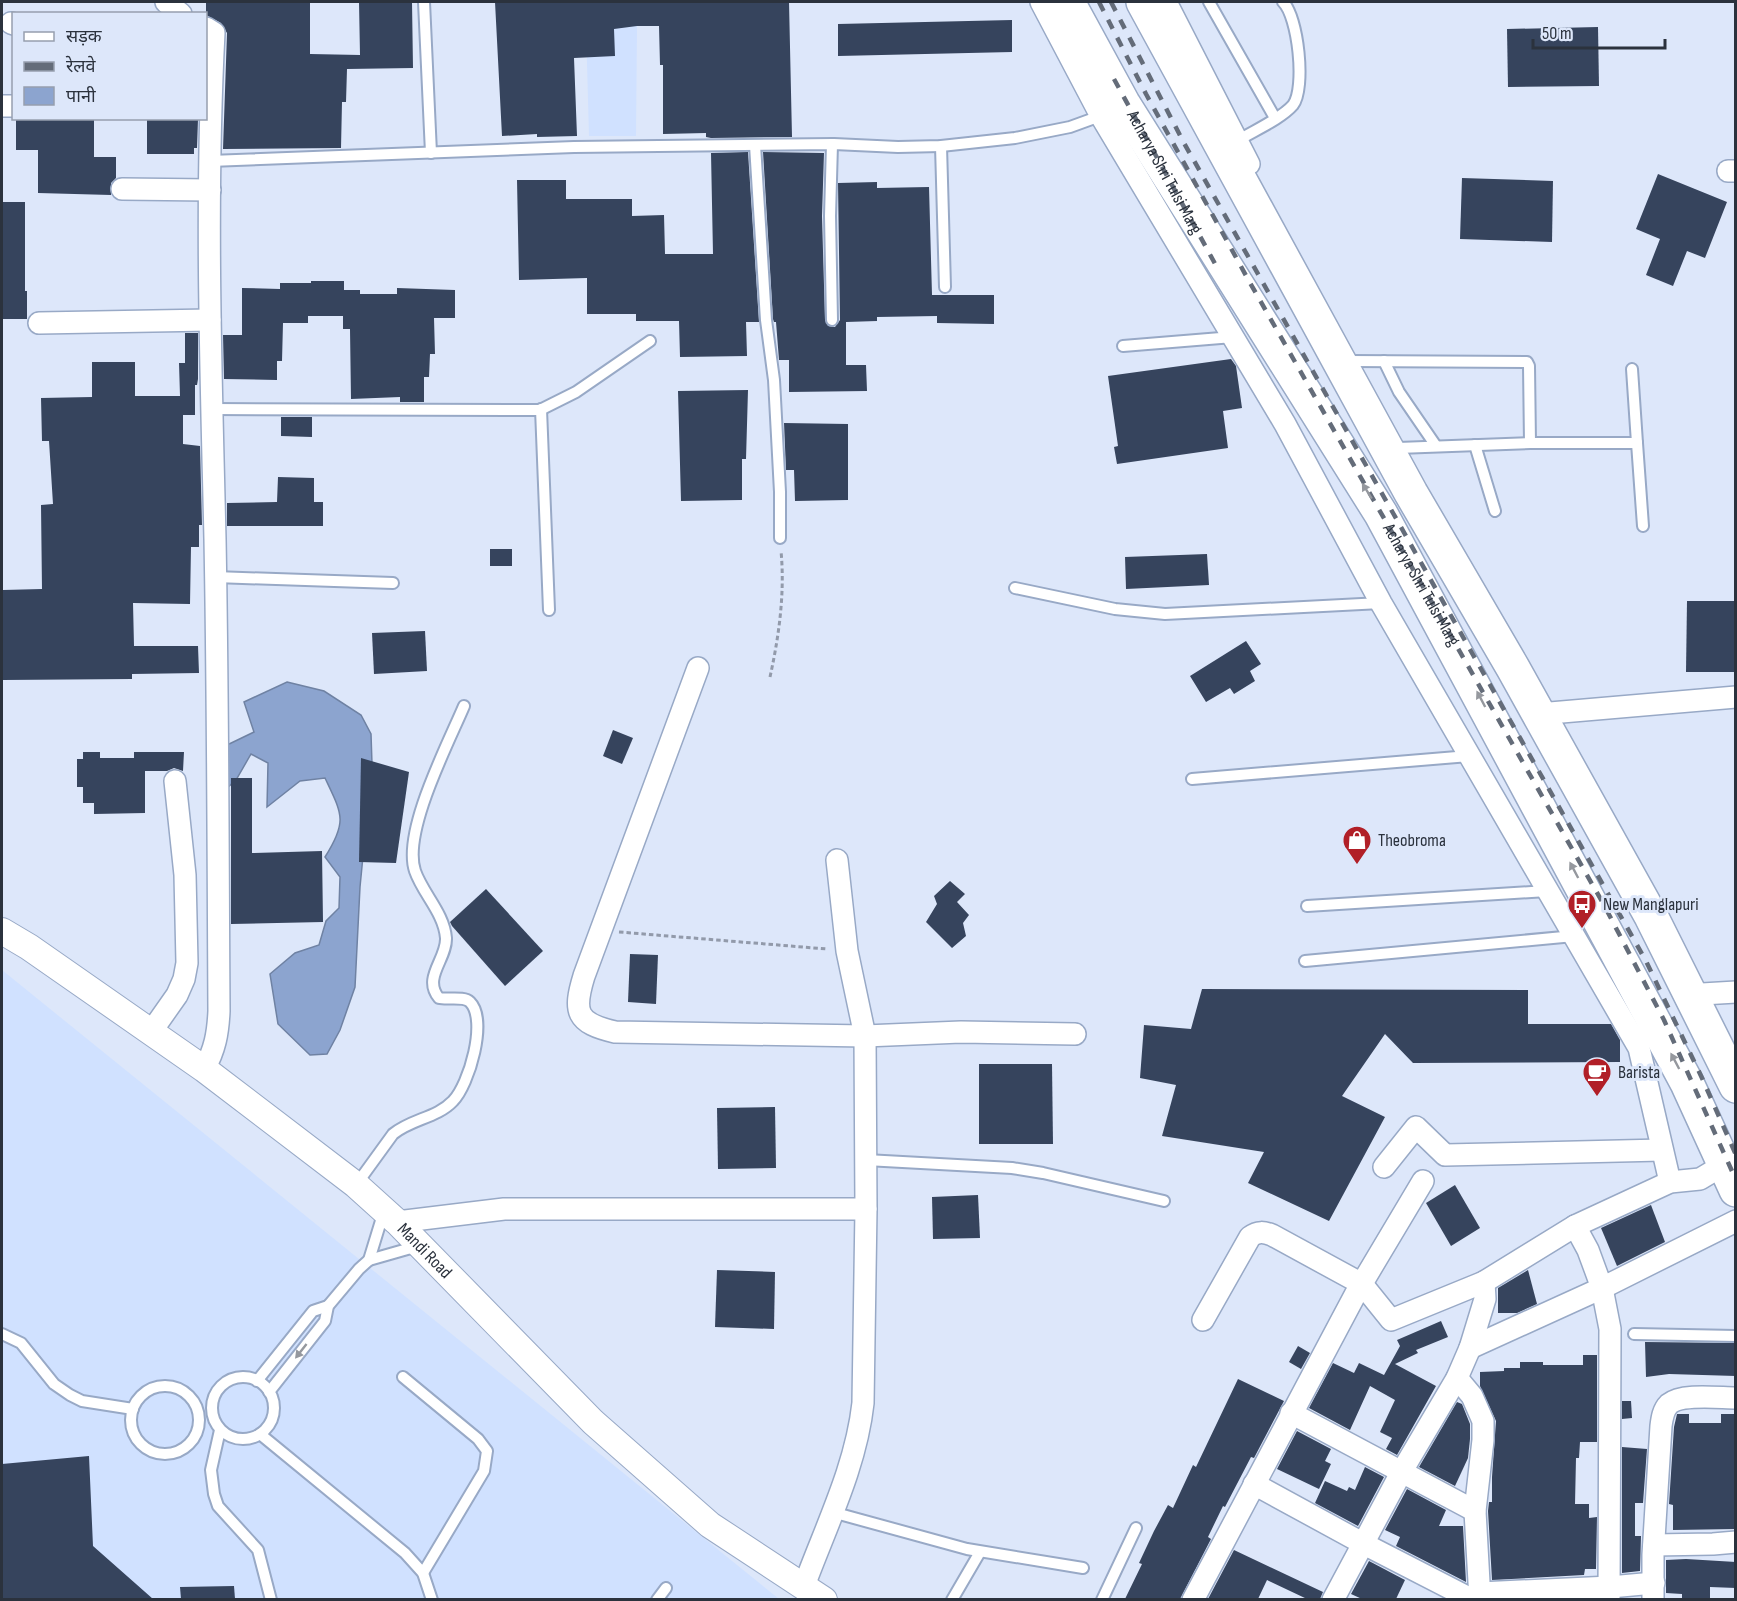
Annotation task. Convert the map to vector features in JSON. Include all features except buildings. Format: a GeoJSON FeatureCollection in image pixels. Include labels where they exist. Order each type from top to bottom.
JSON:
{"type":"FeatureCollection","features":[{"type":"Feature","properties":{"kind":"highway","name":"Acharya Shri Tulsi Marg"},"geometry":{"type":"LineString","coordinates":[[1068,2],[1112,109],[1381,514],[1696,1101],[1730,1177]]}},
{"type":"Feature","properties":{"kind":"highway","name":"Acharya Shri Tulsi Marg"},"geometry":{"type":"LineString","coordinates":[[1143,2],[1411,493],[1513,668],[1640,896],[1734,1076]]}},
{"type":"Feature","properties":{"kind":"highway"},"geometry":{"type":"LineString","coordinates":[[1696,1101],[1734,1076]]}},
{"type":"Feature","properties":{"kind":"street"},"geometry":{"type":"LineString","coordinates":[[166,2],[178,12]]}},
{"type":"Feature","properties":{"kind":"street"},"geometry":{"type":"LineString","coordinates":[[1041,2],[1112,109],[1233,337],[1285,424],[1381,603],[1638,1048],[1670,1182]]}},
{"type":"Feature","properties":{"kind":"street"},"geometry":{"type":"LineString","coordinates":[[1167,2],[1365,392],[1517,648],[1550,713],[1676,941],[1702,994],[1734,1076]]}},
{"type":"Feature","properties":{"kind":"street"},"geometry":{"type":"LineString","coordinates":[[204,1070],[214,1049],[218,1033],[219,1011],[208,106],[214,33],[207,29]]}},
{"type":"Feature","properties":{"kind":"street"},"geometry":{"type":"LineString","coordinates":[[122,189],[210,190]]}},
{"type":"Feature","properties":{"kind":"street"},"geometry":{"type":"LineString","coordinates":[[39,323],[210,320]]}},
{"type":"Feature","properties":{"kind":"street"},"geometry":{"type":"LineString","coordinates":[[698,668],[578,995],[578,1007],[582,1018],[594,1027],[615,1032],[865,1036],[961,1032],[1076,1034]]}},
{"type":"Feature","properties":{"kind":"street"},"geometry":{"type":"LineString","coordinates":[[1550,713],[1736,697]]}},
{"type":"Feature","properties":{"kind":"street"},"geometry":{"type":"LineString","coordinates":[[151,1032],[177,995],[184,979],[187,963],[185,875],[175,781]]}},
{"type":"Feature","properties":{"kind":"street"},"geometry":{"type":"LineString","coordinates":[[814,1592],[832,1512],[854,1454],[862,1413],[866,1209],[865,1036],[847,951],[837,860]]}},
{"type":"Feature","properties":{"kind":"street","name":"Mandi Road"},"geometry":{"type":"LineString","coordinates":[[2,931],[29,946],[204,1070],[356,1185],[391,1217],[625,1453],[710,1525],[814,1592]]}},
{"type":"Feature","properties":{"kind":"street"},"geometry":{"type":"LineString","coordinates":[[1702,994],[1736,992]]}},
{"type":"Feature","properties":{"kind":"street"},"geometry":{"type":"LineString","coordinates":[[1384,1167],[1416,1127],[1445,1155],[1662,1150]]}},
{"type":"Feature","properties":{"kind":"street"},"geometry":{"type":"LineString","coordinates":[[1203,1320],[1250,1237],[1255,1233],[1272,1235],[1362,1284],[1391,1320],[1484,1282],[1575,1226],[1670,1182],[1730,1177]]}},
{"type":"Feature","properties":{"kind":"street"},"geometry":{"type":"LineString","coordinates":[[1193,1599],[1362,1284],[1423,1181]]}},
{"type":"Feature","properties":{"kind":"street"},"geometry":{"type":"LineString","coordinates":[[391,1217],[504,1209],[866,1209]]}},
{"type":"Feature","properties":{"kind":"street"},"geometry":{"type":"LineString","coordinates":[[1470,1347],[1602,1288],[1736,1221]]}},
{"type":"Feature","properties":{"kind":"street"},"geometry":{"type":"LineString","coordinates":[[1575,1226],[1588,1250],[1602,1288],[1610,1329],[1609,1593]]}},
{"type":"Feature","properties":{"kind":"street"},"geometry":{"type":"LineString","coordinates":[[1333,1599],[1402,1471],[1457,1378],[1470,1347],[1485,1299],[1484,1282]]}},
{"type":"Feature","properties":{"kind":"street"},"geometry":{"type":"LineString","coordinates":[[1457,1378],[1472,1396],[1483,1421],[1475,1511],[1477,1597]]}},
{"type":"Feature","properties":{"kind":"street"},"geometry":{"type":"LineString","coordinates":[[1254,1484],[1364,1544],[1477,1597],[1654,1591],[1660,1426],[1664,1411],[1670,1403],[1681,1399],[1736,1398]]}},
{"type":"Feature","properties":{"kind":"street"},"geometry":{"type":"LineString","coordinates":[[1292,1413],[1475,1511]]}},
{"type":"Feature","properties":{"kind":"street"},"geometry":{"type":"LineString","coordinates":[[1654,1545],[1736,1542]]}},
{"type":"Feature","properties":{"kind":"lane"},"geometry":{"type":"LineString","coordinates":[[424,2],[431,153]]}},
{"type":"Feature","properties":{"kind":"lane"},"geometry":{"type":"LineString","coordinates":[[1209,2],[1275,118]]}},
{"type":"Feature","properties":{"kind":"lane"},"geometry":{"type":"LineString","coordinates":[[1238,141],[1295,103],[1300,82],[1294,21],[1283,2]]}},
{"type":"Feature","properties":{"kind":"lane"},"geometry":{"type":"LineString","coordinates":[[210,161],[545,147],[832,144],[941,146],[1015,138],[1070,127],[1112,109]]}},
{"type":"Feature","properties":{"kind":"lane"},"geometry":{"type":"LineString","coordinates":[[832,144],[830,216],[832,320]]}},
{"type":"Feature","properties":{"kind":"lane"},"geometry":{"type":"LineString","coordinates":[[755,145],[766,320],[774,380],[780,538]]}},
{"type":"Feature","properties":{"kind":"lane"},"geometry":{"type":"LineString","coordinates":[[941,146],[945,287]]}},
{"type":"Feature","properties":{"kind":"lane"},"geometry":{"type":"LineString","coordinates":[[1123,346],[1233,337]]}},
{"type":"Feature","properties":{"kind":"lane"},"geometry":{"type":"LineString","coordinates":[[212,409],[541,409],[576,392],[650,341]]}},
{"type":"Feature","properties":{"kind":"lane"},"geometry":{"type":"LineString","coordinates":[[1349,361],[1527,362],[1529,366],[1530,444]]}},
{"type":"Feature","properties":{"kind":"lane"},"geometry":{"type":"LineString","coordinates":[[1384,361],[1399,392],[1436,446]]}},
{"type":"Feature","properties":{"kind":"lane"},"geometry":{"type":"LineString","coordinates":[[1632,369],[1643,526]]}},
{"type":"Feature","properties":{"kind":"lane"},"geometry":{"type":"LineString","coordinates":[[541,409],[549,610]]}},
{"type":"Feature","properties":{"kind":"lane"},"geometry":{"type":"LineString","coordinates":[[1398,448],[1637,443]]}},
{"type":"Feature","properties":{"kind":"lane"},"geometry":{"type":"LineString","coordinates":[[1475,445],[1495,511]]}},
{"type":"Feature","properties":{"kind":"lane"},"geometry":{"type":"LineString","coordinates":[[215,577],[393,583]]}},
{"type":"Feature","properties":{"kind":"lane"},"geometry":{"type":"LineString","coordinates":[[1016,588],[1115,609],[1165,615],[1381,603]]}},
{"type":"Feature","properties":{"kind":"lane"},"geometry":{"type":"LineString","coordinates":[[356,1185],[393,1134],[401,1127],[444,1109],[454,1101],[473,1064],[477,1036],[476,1019],[471,1003],[466,999],[439,998],[433,992],[433,980],[446,943],[446,934],[444,924],[415,871],[413,858],[413,843],[425,798],[464,706]]}},
{"type":"Feature","properties":{"kind":"lane"},"geometry":{"type":"LineString","coordinates":[[1192,779],[1469,756]]}},
{"type":"Feature","properties":{"kind":"lane"},"geometry":{"type":"LineString","coordinates":[[1307,906],[1547,891]]}},
{"type":"Feature","properties":{"kind":"lane"},"geometry":{"type":"LineString","coordinates":[[1305,961],[1574,936]]}},
{"type":"Feature","properties":{"kind":"lane"},"geometry":{"type":"LineString","coordinates":[[866,1160],[1012,1168],[1164,1201]]}},
{"type":"Feature","properties":{"kind":"lane"},"geometry":{"type":"LineString","coordinates":[[269,1392],[325,1321],[328,1306],[369,1260],[391,1217]]}},
{"type":"Feature","properties":{"kind":"lane"},"geometry":{"type":"LineString","coordinates":[[369,1260],[420,1246]]}},
{"type":"Feature","properties":{"kind":"lane"},"geometry":{"type":"LineString","coordinates":[[257,1381],[313,1311],[328,1306]]}},
{"type":"Feature","properties":{"kind":"lane"},"geometry":{"type":"LineString","coordinates":[[2,1334],[21,1343],[54,1384],[70,1395],[82,1401],[133,1409]]}},
{"type":"Feature","properties":{"kind":"lane"},"geometry":{"type":"LineString","coordinates":[[1634,1334],[1736,1336]]}},
{"type":"Feature","properties":{"kind":"lane"},"geometry":{"type":"LineString","coordinates":[[247,1377],[257,1381],[269,1392],[274,1407],[273,1417],[268,1427],[250,1439],[229,1436],[220,1430],[213,1416],[212,1402],[221,1386],[236,1378],[247,1377]]}},
{"type":"Feature","properties":{"kind":"lane"},"geometry":{"type":"LineString","coordinates":[[403,1377],[478,1439],[488,1451],[484,1471],[423,1573]]}},
{"type":"Feature","properties":{"kind":"lane"},"geometry":{"type":"LineString","coordinates":[[167,1386],[179,1389],[189,1396],[196,1405],[199,1417],[196,1435],[189,1444],[179,1451],[168,1454],[156,1453],[145,1448],[134,1432],[132,1420],[133,1409],[145,1393],[167,1386]]}},
{"type":"Feature","properties":{"kind":"lane"},"geometry":{"type":"LineString","coordinates":[[199,1417],[213,1416]]}},
{"type":"Feature","properties":{"kind":"lane"},"geometry":{"type":"LineString","coordinates":[[220,1430],[210,1470],[214,1494],[218,1506],[258,1550],[271,1599]]}},
{"type":"Feature","properties":{"kind":"lane"},"geometry":{"type":"LineString","coordinates":[[260,1434],[405,1553],[423,1573],[432,1599]]}},
{"type":"Feature","properties":{"kind":"lane"},"geometry":{"type":"LineString","coordinates":[[832,1512],[980,1552],[1083,1568]]}},
{"type":"Feature","properties":{"kind":"lane"},"geometry":{"type":"LineString","coordinates":[[1102,1599],[1136,1528]]}},
{"type":"Feature","properties":{"kind":"lane"},"geometry":{"type":"LineString","coordinates":[[952,1599],[980,1552]]}},
{"type":"Feature","properties":{"kind":"lane"},"geometry":{"type":"LineString","coordinates":[[657,1599],[666,1588]]}},
{"type":"Feature","properties":{"kind":"path"},"geometry":{"type":"LineString","coordinates":[[770,677],[777,640],[782,591],[780,538]]}},
{"type":"Feature","properties":{"kind":"path"},"geometry":{"type":"LineString","coordinates":[[602,931],[847,951]]}},
{"type":"Feature","properties":{"kind":"shaded area"},"geometry":{"type":"Polygon","coordinates":[[[586,26],[637,26],[636,136],[589,136],[586,26]]]}},
{"type":"Feature","properties":{"kind":"shaded area"},"geometry":{"type":"Polygon","coordinates":[[[2,970],[779,1599],[2,1599],[2,970]]]}},
{"type":"Feature","properties":{"kind":"water"},"geometry":{"type":"Polygon","coordinates":[[[287,682],[324,691],[361,715],[371,734],[372,764],[360,887],[355,987],[340,1030],[327,1054],[310,1055],[278,1024],[270,974],[295,953],[319,945],[326,921],[339,908],[340,877],[325,857],[340,826],[339,809],[325,778],[300,781],[267,807],[268,763],[251,754],[236,780],[227,788],[227,745],[254,732],[244,702],[287,682]]]}},
{"type":"Feature","properties":{"kind":"railway"},"geometry":{"type":"LineString","coordinates":[[1099,2],[1146,94],[1249,281],[1604,905],[1664,1020],[1736,1180]]}},
{"type":"Feature","properties":{"kind":"railway"},"geometry":{"type":"LineString","coordinates":[[1111,2],[1184,143],[1646,961],[1736,1155]]}},
{"type":"Feature","properties":{"kind":"railway"},"geometry":{"type":"LineString","coordinates":[[1114,79],[1219,271]]}},
{"type":"Feature","properties":{"kind":"place","name":"Theobroma"},"geometry":{"type":"Point","coordinates":[1357,866]}},
{"type":"Feature","properties":{"kind":"place","name":"New Manglapuri"},"geometry":{"type":"Point","coordinates":[1582,930]}},
{"type":"Feature","properties":{"kind":"place","name":"Barista"},"geometry":{"type":"Point","coordinates":[1597,1098]}}]}
